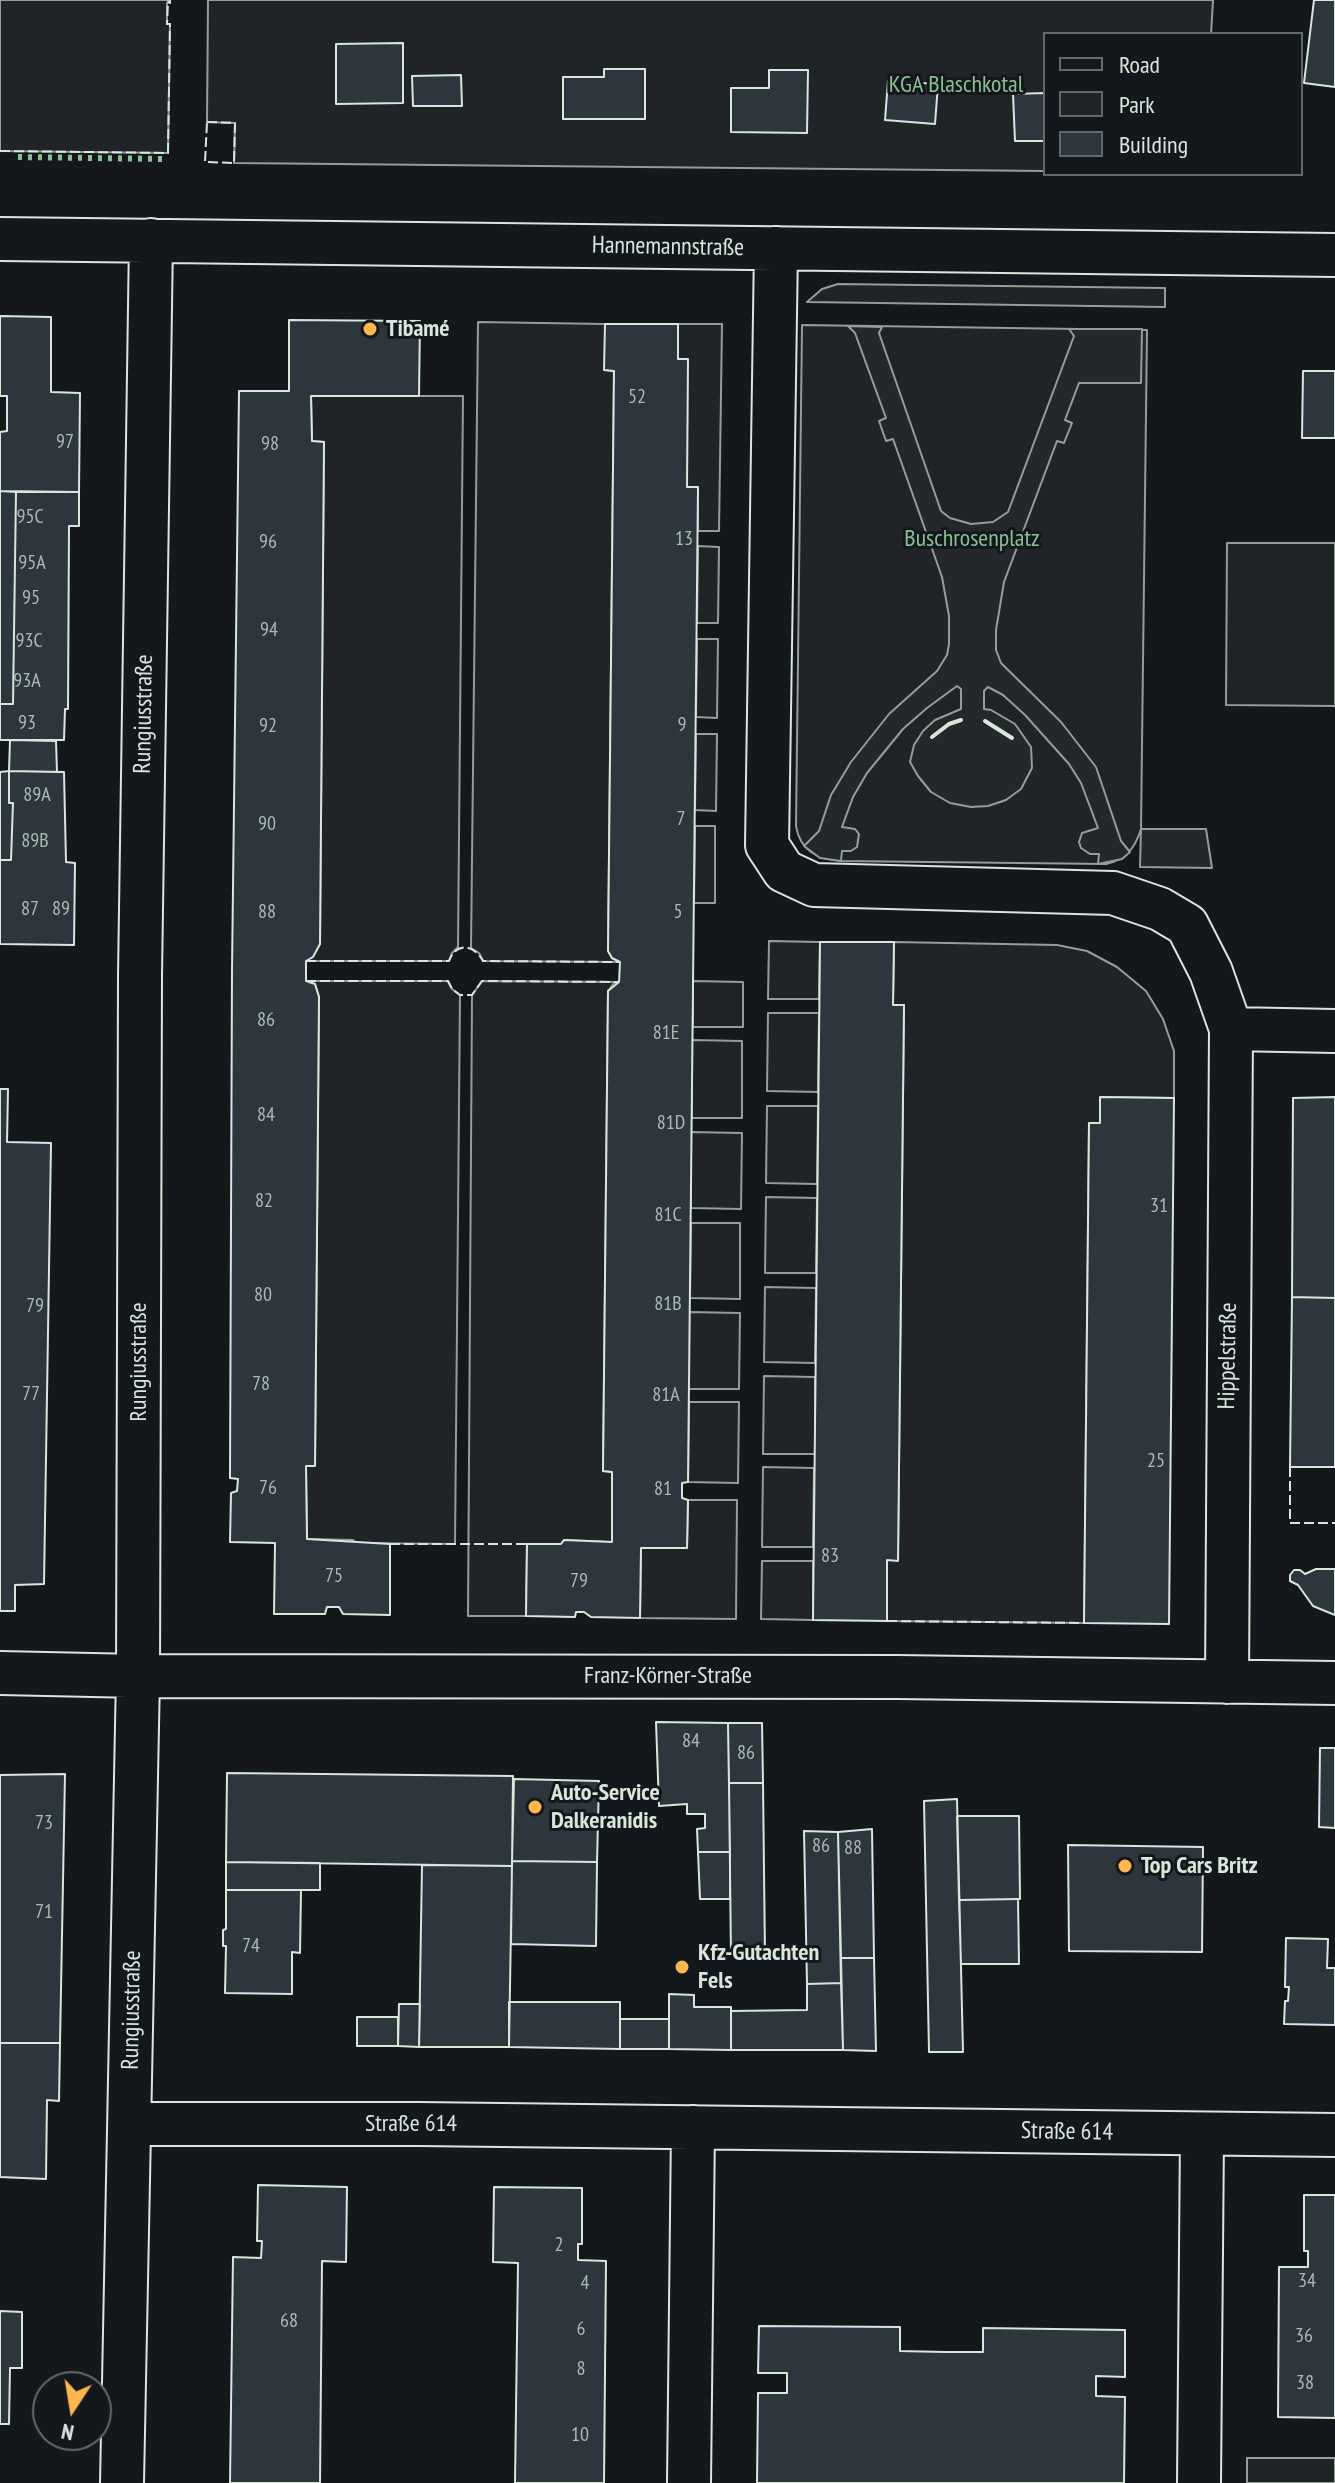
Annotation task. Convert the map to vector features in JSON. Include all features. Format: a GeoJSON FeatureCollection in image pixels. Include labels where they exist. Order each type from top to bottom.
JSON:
{"type":"FeatureCollection","features":[{"type":"Feature","properties":{"kind":"street","name":"Hannemannstraße"},"geometry":{"type":"LineString","coordinates":[[0,239],[1335,255]]}},
{"type":"Feature","properties":{"kind":"street","name":"Rungiusstraße"},"geometry":{"type":"LineString","coordinates":[[122,2483],[138,1676],[140,976],[151,240]]}},
{"type":"Feature","properties":{"kind":"street"},"geometry":{"type":"LineString","coordinates":[[776,248],[767,845],[784,871],[814,885],[1113,893],[1160,909],[1187,925],[1211,972],[1231,1029],[1335,1031]]}},
{"type":"Feature","properties":{"kind":"street","name":"Hippelstraße"},"geometry":{"type":"LineString","coordinates":[[1227,1682],[1231,1029]]}},
{"type":"Feature","properties":{"kind":"street","name":"Franz-Körner-Straße"},"geometry":{"type":"LineString","coordinates":[[0,1673],[898,1677],[1335,1683]]}},
{"type":"Feature","properties":{"kind":"street","name":"Straße 614"},"geometry":{"type":"LineString","coordinates":[[130,2124],[1335,2135]]}},
{"type":"Feature","properties":{"kind":"street"},"geometry":{"type":"LineString","coordinates":[[689,2483],[693,2127]]}},
{"type":"Feature","properties":{"kind":"street"},"geometry":{"type":"LineString","coordinates":[[1199,2483],[1202,2134]]}},
{"type":"Feature","properties":{"kind":"green space"},"geometry":{"type":"Polygon","coordinates":[[[0,0],[170,0],[167,3],[167,24],[170,24],[168,153],[0,151],[0,0]]]}},
{"type":"Feature","properties":{"kind":"green space","name":"KGA Blaschkotal"},"geometry":{"type":"Polygon","coordinates":[[[208,0],[1213,0],[1211,32],[1043,32],[1043,171],[234,163],[235,123],[207,122],[208,0]]]}},
{"type":"Feature","properties":{"kind":"green space"},"geometry":{"type":"Polygon","coordinates":[[[838,284],[1165,288],[1165,307],[807,302],[822,289],[838,284]]]}},
{"type":"Feature","properties":{"kind":"green space"},"geometry":{"type":"Polygon","coordinates":[[[478,322],[605,324],[605,370],[614,371],[608,950],[612,958],[620,962],[483,961],[479,953],[471,948],[478,322]]]}},
{"type":"Feature","properties":{"kind":"green space"},"geometry":{"type":"Polygon","coordinates":[[[678,324],[722,324],[719,531],[698,531],[698,488],[687,487],[687,359],[678,359],[678,324]]]}},
{"type":"Feature","properties":{"kind":"green space","name":"Buschrosenplatz"},"geometry":{"type":"Polygon","coordinates":[[[802,325],[1147,330],[1141,829],[1133,847],[1119,860],[1106,864],[841,861],[818,856],[801,842],[796,826],[802,325]]]}},
{"type":"Feature","properties":{"kind":"green space"},"geometry":{"type":"Polygon","coordinates":[[[311,396],[463,396],[458,947],[449,961],[306,961],[320,944],[324,442],[312,441],[311,396]]]}},
{"type":"Feature","properties":{"kind":"green space"},"geometry":{"type":"Polygon","coordinates":[[[1227,543],[1335,543],[1335,706],[1226,705],[1227,543]]]}},
{"type":"Feature","properties":{"kind":"green space"},"geometry":{"type":"Polygon","coordinates":[[[698,546],[719,547],[718,623],[697,623],[698,546]]]}},
{"type":"Feature","properties":{"kind":"green space"},"geometry":{"type":"Polygon","coordinates":[[[697,639],[718,639],[717,718],[696,717],[697,639]]]}},
{"type":"Feature","properties":{"kind":"green space"},"geometry":{"type":"Polygon","coordinates":[[[696,734],[717,734],[716,811],[695,810],[696,734]]]}},
{"type":"Feature","properties":{"kind":"green space"},"geometry":{"type":"Polygon","coordinates":[[[695,826],[715,826],[715,903],[694,903],[695,826]]]}},
{"type":"Feature","properties":{"kind":"green space"},"geometry":{"type":"Polygon","coordinates":[[[769,941],[820,942],[819,999],[768,999],[769,941]]]}},
{"type":"Feature","properties":{"kind":"green space"},"geometry":{"type":"Polygon","coordinates":[[[894,942],[1057,945],[1087,951],[1117,967],[1146,991],[1163,1019],[1174,1051],[1174,1098],[1101,1097],[1100,1123],[1089,1124],[1084,1623],[887,1621],[887,1560],[898,1560],[904,1005],[893,1005],[894,942]]]}},
{"type":"Feature","properties":{"kind":"green space"},"geometry":{"type":"Polygon","coordinates":[[[306,981],[448,981],[460,995],[455,1544],[307,1539],[306,1466],[315,1465],[319,997],[315,984],[306,981]]]}},
{"type":"Feature","properties":{"kind":"green space"},"geometry":{"type":"Polygon","coordinates":[[[482,981],[619,982],[608,991],[603,1471],[612,1472],[612,1542],[564,1540],[561,1544],[527,1544],[526,1616],[468,1616],[472,995],[482,981]]]}},
{"type":"Feature","properties":{"kind":"green space"},"geometry":{"type":"Polygon","coordinates":[[[693,981],[743,982],[743,1027],[693,1027],[693,981]]]}},
{"type":"Feature","properties":{"kind":"green space"},"geometry":{"type":"Polygon","coordinates":[[[768,1013],[819,1013],[818,1092],[767,1091],[768,1013]]]}},
{"type":"Feature","properties":{"kind":"green space"},"geometry":{"type":"Polygon","coordinates":[[[692,1040],[742,1041],[742,1118],[692,1118],[692,1040]]]}},
{"type":"Feature","properties":{"kind":"green space"},"geometry":{"type":"Polygon","coordinates":[[[767,1106],[818,1106],[817,1184],[766,1183],[767,1106]]]}},
{"type":"Feature","properties":{"kind":"green space"},"geometry":{"type":"Polygon","coordinates":[[[691,1132],[742,1133],[741,1209],[691,1208],[691,1132]]]}},
{"type":"Feature","properties":{"kind":"green space"},"geometry":{"type":"Polygon","coordinates":[[[766,1197],[817,1198],[816,1273],[765,1273],[766,1197]]]}},
{"type":"Feature","properties":{"kind":"green space"},"geometry":{"type":"Polygon","coordinates":[[[691,1223],[740,1223],[740,1299],[690,1298],[691,1223]]]}},
{"type":"Feature","properties":{"kind":"green space"},"geometry":{"type":"Polygon","coordinates":[[[765,1287],[816,1288],[815,1363],[764,1362],[765,1287]]]}},
{"type":"Feature","properties":{"kind":"green space"},"geometry":{"type":"Polygon","coordinates":[[[689,1312],[740,1313],[739,1389],[689,1389],[689,1312]]]}},
{"type":"Feature","properties":{"kind":"green space"},"geometry":{"type":"Polygon","coordinates":[[[764,1376],[815,1377],[815,1454],[763,1454],[764,1376]]]}},
{"type":"Feature","properties":{"kind":"green space"},"geometry":{"type":"Polygon","coordinates":[[[689,1402],[739,1402],[738,1483],[688,1482],[689,1402]]]}},
{"type":"Feature","properties":{"kind":"green space"},"geometry":{"type":"Polygon","coordinates":[[[763,1467],[814,1468],[813,1547],[762,1547],[763,1467]]]}},
{"type":"Feature","properties":{"kind":"green space"},"geometry":{"type":"Polygon","coordinates":[[[688,1500],[737,1500],[736,1619],[640,1618],[641,1548],[687,1548],[688,1500]]]}},
{"type":"Feature","properties":{"kind":"green space"},"geometry":{"type":"Polygon","coordinates":[[[762,1561],[813,1561],[813,1620],[761,1619],[762,1561]]]}},
{"type":"Feature","properties":{"kind":"green space"},"geometry":{"type":"Polygon","coordinates":[[[1247,2458],[1335,2458],[1335,2483],[1247,2483],[1247,2458]]]}},
{"type":"Feature","properties":{"kind":"shaded area"},"geometry":{"type":"Polygon","coordinates":[[[848,326],[882,327],[879,333],[941,511],[950,518],[971,524],[993,522],[1008,512],[1074,336],[1069,329],[1142,329],[1141,383],[1079,383],[1065,420],[1072,423],[1064,443],[1057,441],[1004,582],[996,630],[996,650],[1001,663],[1061,722],[1096,767],[1121,841],[1130,852],[1122,859],[1098,864],[1099,854],[1090,854],[1081,848],[1082,833],[1098,828],[1081,783],[1069,764],[1025,715],[1003,695],[988,687],[984,691],[984,709],[1015,724],[1031,747],[1032,768],[1021,789],[1006,800],[971,807],[950,803],[931,792],[918,776],[910,762],[914,745],[935,720],[961,709],[961,689],[957,686],[903,729],[867,773],[853,797],[842,827],[855,829],[859,834],[857,847],[842,851],[841,861],[820,858],[804,846],[819,831],[831,795],[851,762],[889,714],[937,671],[947,655],[949,644],[949,616],[942,577],[893,439],[886,441],[879,421],[886,418],[855,333],[848,326]]]}},
{"type":"Feature","properties":{"kind":"shaded area"},"geometry":{"type":"Polygon","coordinates":[[[1141,829],[1206,829],[1212,868],[1140,867],[1141,829]]]}},
{"type":"Feature","properties":{"kind":"building"},"geometry":{"type":"Polygon","coordinates":[[[1314,0],[1335,0],[1335,87],[1304,83],[1314,0]]]}},
{"type":"Feature","properties":{"kind":"building"},"geometry":{"type":"Polygon","coordinates":[[[403,43],[403,103],[336,104],[336,44],[403,43]]]}},
{"type":"Feature","properties":{"kind":"building"},"geometry":{"type":"Polygon","coordinates":[[[604,69],[645,69],[645,119],[563,119],[563,77],[604,77],[604,69]]]}},
{"type":"Feature","properties":{"kind":"building"},"geometry":{"type":"Polygon","coordinates":[[[769,70],[808,70],[807,133],[731,132],[731,88],[769,88],[769,70]]]}},
{"type":"Feature","properties":{"kind":"building"},"geometry":{"type":"Polygon","coordinates":[[[461,75],[462,106],[413,106],[412,76],[461,75]]]}},
{"type":"Feature","properties":{"kind":"building"},"geometry":{"type":"Polygon","coordinates":[[[888,81],[938,84],[935,124],[885,120],[888,81]]]}},
{"type":"Feature","properties":{"kind":"building"},"geometry":{"type":"Polygon","coordinates":[[[1043,93],[1043,141],[1015,141],[1013,94],[1043,93]]]}},
{"type":"Feature","properties":{"kind":"building"},"geometry":{"type":"Polygon","coordinates":[[[0,316],[51,317],[51,392],[80,393],[79,492],[0,491],[0,432],[7,431],[7,396],[0,396],[0,316]]]}},
{"type":"Feature","properties":{"kind":"building"},"geometry":{"type":"Polygon","coordinates":[[[289,320],[420,321],[419,396],[311,396],[312,441],[324,442],[320,944],[313,957],[306,961],[306,981],[315,984],[319,997],[315,1466],[306,1466],[307,1539],[390,1544],[390,1615],[343,1614],[339,1607],[327,1607],[325,1614],[274,1614],[275,1543],[230,1542],[231,1493],[237,1491],[238,1479],[230,1478],[239,391],[289,391],[289,320]]]}},
{"type":"Feature","properties":{"kind":"building"},"geometry":{"type":"Polygon","coordinates":[[[605,324],[678,324],[678,359],[688,359],[687,487],[698,487],[688,1482],[682,1483],[682,1498],[688,1500],[687,1548],[641,1548],[640,1618],[591,1617],[584,1612],[576,1612],[575,1617],[526,1616],[527,1544],[561,1544],[564,1540],[612,1542],[612,1472],[603,1471],[608,991],[619,982],[620,962],[612,958],[608,951],[614,371],[604,370],[605,324]]]}},
{"type":"Feature","properties":{"kind":"building"},"geometry":{"type":"Polygon","coordinates":[[[1303,371],[1335,371],[1335,438],[1302,438],[1303,371]]]}},
{"type":"Feature","properties":{"kind":"building"},"geometry":{"type":"Polygon","coordinates":[[[0,491],[16,492],[13,704],[0,704],[0,491]]]}},
{"type":"Feature","properties":{"kind":"building"},"geometry":{"type":"Polygon","coordinates":[[[16,492],[79,492],[79,526],[69,526],[68,709],[65,709],[64,740],[0,740],[0,704],[13,704],[16,492]]]}},
{"type":"Feature","properties":{"kind":"building"},"geometry":{"type":"Polygon","coordinates":[[[10,740],[56,741],[57,772],[9,771],[10,740]]]}},
{"type":"Feature","properties":{"kind":"building"},"geometry":{"type":"Polygon","coordinates":[[[9,771],[64,772],[66,862],[75,863],[74,945],[0,944],[0,860],[11,860],[13,803],[9,803],[9,771]]]}},
{"type":"Feature","properties":{"kind":"building"},"geometry":{"type":"Polygon","coordinates":[[[9,771],[9,803],[13,803],[11,860],[0,860],[0,772],[9,771]]]}},
{"type":"Feature","properties":{"kind":"building"},"geometry":{"type":"Polygon","coordinates":[[[820,942],[894,942],[893,1005],[904,1005],[898,1561],[887,1560],[887,1621],[813,1620],[820,942]]]}},
{"type":"Feature","properties":{"kind":"building"},"geometry":{"type":"Polygon","coordinates":[[[0,1089],[8,1089],[7,1142],[51,1143],[44,1584],[15,1585],[15,1611],[0,1611],[0,1089]]]}},
{"type":"Feature","properties":{"kind":"building"},"geometry":{"type":"Polygon","coordinates":[[[1100,1097],[1174,1098],[1169,1624],[1084,1623],[1089,1123],[1100,1123],[1100,1097]]]}},
{"type":"Feature","properties":{"kind":"building"},"geometry":{"type":"Polygon","coordinates":[[[1335,1097],[1335,1298],[1292,1297],[1293,1098],[1335,1097]]]}},
{"type":"Feature","properties":{"kind":"building"},"geometry":{"type":"Polygon","coordinates":[[[1292,1297],[1335,1298],[1335,1467],[1290,1467],[1292,1297]]]}},
{"type":"Feature","properties":{"kind":"building"},"geometry":{"type":"Polygon","coordinates":[[[1316,1569],[1335,1569],[1335,1615],[1313,1606],[1298,1585],[1290,1581],[1294,1570],[1305,1574],[1316,1569]]]}},
{"type":"Feature","properties":{"kind":"building"},"geometry":{"type":"Polygon","coordinates":[[[656,1722],[728,1723],[730,1852],[698,1852],[697,1829],[705,1828],[705,1814],[687,1814],[687,1804],[659,1806],[656,1722]]]}},
{"type":"Feature","properties":{"kind":"building"},"geometry":{"type":"Polygon","coordinates":[[[728,1723],[762,1723],[763,1783],[729,1783],[728,1723]]]}},
{"type":"Feature","properties":{"kind":"building"},"geometry":{"type":"Polygon","coordinates":[[[1320,1748],[1335,1748],[1335,1828],[1319,1827],[1320,1748]]]}},
{"type":"Feature","properties":{"kind":"building"},"geometry":{"type":"Polygon","coordinates":[[[227,1773],[513,1776],[512,1866],[226,1862],[227,1773]]]}},
{"type":"Feature","properties":{"kind":"building"},"geometry":{"type":"Polygon","coordinates":[[[65,1774],[60,2043],[0,2043],[0,1775],[65,1774]]]}},
{"type":"Feature","properties":{"kind":"building"},"geometry":{"type":"Polygon","coordinates":[[[514,1779],[599,1781],[597,1862],[512,1861],[514,1779]]]}},
{"type":"Feature","properties":{"kind":"building"},"geometry":{"type":"Polygon","coordinates":[[[729,1783],[763,1783],[765,1956],[731,1957],[729,1783]]]}},
{"type":"Feature","properties":{"kind":"building"},"geometry":{"type":"Polygon","coordinates":[[[957,1799],[963,2052],[929,2052],[924,1801],[957,1799]]]}},
{"type":"Feature","properties":{"kind":"building"},"geometry":{"type":"Polygon","coordinates":[[[957,1816],[1019,1816],[1020,1899],[959,1900],[957,1816]]]}},
{"type":"Feature","properties":{"kind":"building"},"geometry":{"type":"Polygon","coordinates":[[[872,1829],[874,1958],[841,1958],[838,1832],[872,1829]]]}},
{"type":"Feature","properties":{"kind":"building"},"geometry":{"type":"Polygon","coordinates":[[[804,1831],[838,1832],[841,1983],[807,1984],[804,1831]]]}},
{"type":"Feature","properties":{"kind":"building"},"geometry":{"type":"Polygon","coordinates":[[[1068,1845],[1203,1847],[1202,1952],[1069,1951],[1068,1845]]]}},
{"type":"Feature","properties":{"kind":"building"},"geometry":{"type":"Polygon","coordinates":[[[698,1852],[730,1852],[730,1899],[700,1899],[698,1852]]]}},
{"type":"Feature","properties":{"kind":"building"},"geometry":{"type":"Polygon","coordinates":[[[512,1861],[597,1862],[596,1946],[511,1944],[512,1861]]]}},
{"type":"Feature","properties":{"kind":"building"},"geometry":{"type":"Polygon","coordinates":[[[226,1862],[320,1863],[320,1890],[226,1890],[226,1862]]]}},
{"type":"Feature","properties":{"kind":"building"},"geometry":{"type":"Polygon","coordinates":[[[422,1865],[512,1866],[509,2047],[419,2047],[422,1865]]]}},
{"type":"Feature","properties":{"kind":"building"},"geometry":{"type":"Polygon","coordinates":[[[226,1890],[301,1890],[300,1953],[292,1952],[292,1994],[225,1993],[226,1946],[223,1946],[223,1930],[226,1929],[226,1890]]]}},
{"type":"Feature","properties":{"kind":"building"},"geometry":{"type":"Polygon","coordinates":[[[1018,1899],[1019,1964],[961,1964],[959,1900],[1018,1899]]]}},
{"type":"Feature","properties":{"kind":"building"},"geometry":{"type":"Polygon","coordinates":[[[1286,1938],[1328,1939],[1327,1968],[1335,1968],[1335,2025],[1284,2024],[1289,1987],[1285,1987],[1286,1938]]]}},
{"type":"Feature","properties":{"kind":"building"},"geometry":{"type":"Polygon","coordinates":[[[841,1958],[874,1958],[876,2051],[843,2050],[841,1958]]]}},
{"type":"Feature","properties":{"kind":"building"},"geometry":{"type":"Polygon","coordinates":[[[841,1983],[843,2050],[731,2050],[731,2011],[807,2010],[807,1984],[841,1983]]]}},
{"type":"Feature","properties":{"kind":"building"},"geometry":{"type":"Polygon","coordinates":[[[669,1994],[694,1995],[694,2007],[731,2007],[731,2050],[669,2049],[669,1994]]]}},
{"type":"Feature","properties":{"kind":"building"},"geometry":{"type":"Polygon","coordinates":[[[509,2002],[620,2002],[620,2049],[509,2047],[509,2002]]]}},
{"type":"Feature","properties":{"kind":"building"},"geometry":{"type":"Polygon","coordinates":[[[399,2004],[420,2004],[419,2047],[398,2046],[399,2004]]]}},
{"type":"Feature","properties":{"kind":"building"},"geometry":{"type":"Polygon","coordinates":[[[357,2017],[398,2017],[398,2046],[357,2046],[357,2017]]]}},
{"type":"Feature","properties":{"kind":"building"},"geometry":{"type":"Polygon","coordinates":[[[620,2019],[669,2019],[669,2049],[620,2049],[620,2019]]]}},
{"type":"Feature","properties":{"kind":"building"},"geometry":{"type":"Polygon","coordinates":[[[0,2043],[60,2043],[59,2101],[47,2100],[46,2179],[0,2177],[0,2043]]]}},
{"type":"Feature","properties":{"kind":"building"},"geometry":{"type":"Polygon","coordinates":[[[258,2185],[347,2187],[346,2262],[322,2261],[320,2483],[230,2483],[233,2257],[261,2258],[262,2241],[257,2241],[258,2185]]]}},
{"type":"Feature","properties":{"kind":"building"},"geometry":{"type":"Polygon","coordinates":[[[494,2187],[582,2188],[582,2244],[578,2244],[578,2260],[606,2261],[604,2483],[515,2483],[518,2263],[493,2262],[494,2187]]]}},
{"type":"Feature","properties":{"kind":"building"},"geometry":{"type":"Polygon","coordinates":[[[1304,2195],[1335,2195],[1335,2418],[1278,2417],[1279,2267],[1308,2267],[1308,2251],[1304,2251],[1304,2195]]]}},
{"type":"Feature","properties":{"kind":"building"},"geometry":{"type":"Polygon","coordinates":[[[0,2311],[22,2312],[22,2368],[10,2368],[9,2424],[0,2424],[0,2311]]]}},
{"type":"Feature","properties":{"kind":"building"},"geometry":{"type":"Polygon","coordinates":[[[759,2326],[900,2327],[900,2351],[945,2352],[983,2352],[983,2328],[1125,2330],[1125,2377],[1096,2376],[1096,2396],[1125,2397],[1124,2483],[757,2483],[758,2393],[787,2393],[787,2373],[758,2373],[759,2326]]]}},
{"type":"Feature","properties":{"kind":"hedge"},"geometry":{"type":"LineString","coordinates":[[18,157],[166,159]]}},
{"type":"Feature","properties":{"kind":"fence"},"geometry":{"type":"LineString","coordinates":[[0,151],[168,153],[170,24],[167,24],[170,0]]}},
{"type":"Feature","properties":{"kind":"fence"},"geometry":{"type":"LineString","coordinates":[[207,122],[235,123],[234,163],[205,162],[207,122]]}},
{"type":"Feature","properties":{"kind":"fence"},"geometry":{"type":"LineString","coordinates":[[306,961],[449,961],[456,951],[465,948],[475,951],[483,961],[619,962]]}},
{"type":"Feature","properties":{"kind":"fence"},"geometry":{"type":"LineString","coordinates":[[306,981],[448,981],[460,995],[472,995],[482,981],[619,982]]}},
{"type":"Feature","properties":{"kind":"fence"},"geometry":{"type":"LineString","coordinates":[[1290,1467],[1290,1523],[1335,1523]]}},
{"type":"Feature","properties":{"kind":"fence"},"geometry":{"type":"LineString","coordinates":[[390,1544],[527,1544]]}},
{"type":"Feature","properties":{"kind":"fence"},"geometry":{"type":"LineString","coordinates":[[887,1621],[1084,1623]]}},
{"type":"Feature","properties":{"kind":"wall"},"geometry":{"type":"LineString","coordinates":[[932,737],[949,724],[961,720]]}},
{"type":"Feature","properties":{"kind":"wall"},"geometry":{"type":"LineString","coordinates":[[985,721],[1012,738]]}},
{"type":"Feature","properties":{"kind":"place","name":"Tibamé"},"geometry":{"type":"Point","coordinates":[370,329]}},
{"type":"Feature","properties":{"kind":"place","name":"Auto-Service Dalkeranidis"},"geometry":{"type":"Point","coordinates":[535,1807]}},
{"type":"Feature","properties":{"kind":"place","name":"Top Cars Britz"},"geometry":{"type":"Point","coordinates":[1125,1866]}},
{"type":"Feature","properties":{"kind":"place","name":"Kfz-Gutachten Fels"},"geometry":{"type":"Point","coordinates":[682,1967]}}]}
